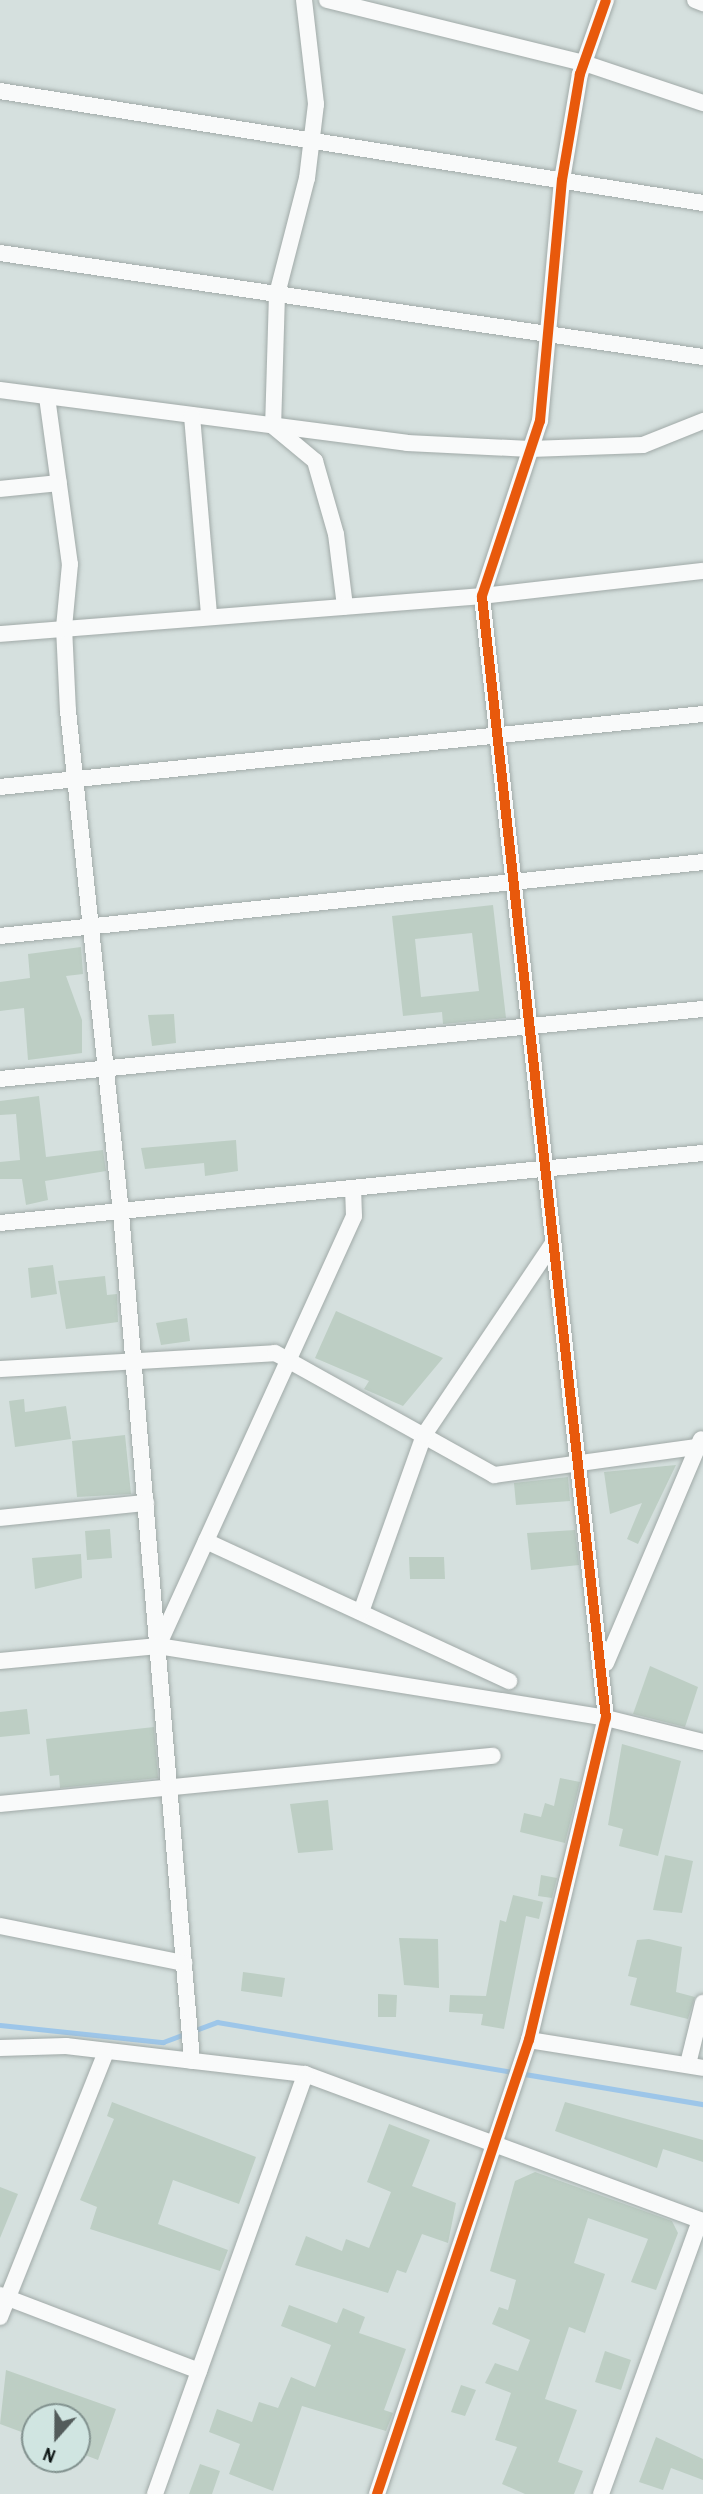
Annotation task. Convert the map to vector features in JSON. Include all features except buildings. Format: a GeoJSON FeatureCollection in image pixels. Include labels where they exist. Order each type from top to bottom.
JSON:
{"type":"FeatureCollection","features":[{"type":"Feature","properties":{"kind":"street"},"geometry":{"type":"LineString","coordinates":[[273,426],[277,294],[311,140],[316,104],[304,0]]}},
{"type":"Feature","properties":{"kind":"street"},"geometry":{"type":"LineString","coordinates":[[327,0],[584,63],[703,103]]}},
{"type":"Feature","properties":{"kind":"street"},"geometry":{"type":"LineString","coordinates":[[377,2494],[529,2040],[606,1718],[605,1665],[528,1026],[500,735],[482,596],[540,421],[544,334],[562,180],[584,63],[606,0]]}},
{"type":"Feature","properties":{"kind":"street"},"geometry":{"type":"LineString","coordinates":[[695,0],[703,3]]}},
{"type":"Feature","properties":{"kind":"street"},"geometry":{"type":"LineString","coordinates":[[0,91],[703,203]]}},
{"type":"Feature","properties":{"kind":"street"},"geometry":{"type":"LineString","coordinates":[[0,253],[703,357]]}},
{"type":"Feature","properties":{"kind":"street"},"geometry":{"type":"LineString","coordinates":[[0,390],[407,443],[530,449],[643,445],[703,421]]}},
{"type":"Feature","properties":{"kind":"street"},"geometry":{"type":"LineString","coordinates":[[47,397],[70,565],[64,627],[75,779],[121,1213],[192,2061]]}},
{"type":"Feature","properties":{"kind":"street"},"geometry":{"type":"LineString","coordinates":[[192,416],[209,616]]}},
{"type":"Feature","properties":{"kind":"street"},"geometry":{"type":"LineString","coordinates":[[273,426],[315,461],[336,534],[345,606]]}},
{"type":"Feature","properties":{"kind":"street"},"geometry":{"type":"LineString","coordinates":[[0,489],[59,483]]}},
{"type":"Feature","properties":{"kind":"street"},"geometry":{"type":"LineString","coordinates":[[0,634],[482,596],[703,571]]}},
{"type":"Feature","properties":{"kind":"street"},"geometry":{"type":"LineString","coordinates":[[0,787],[703,714]]}},
{"type":"Feature","properties":{"kind":"street"},"geometry":{"type":"LineString","coordinates":[[0,936],[703,862]]}},
{"type":"Feature","properties":{"kind":"street"},"geometry":{"type":"LineString","coordinates":[[0,1079],[703,1009]]}},
{"type":"Feature","properties":{"kind":"street"},"geometry":{"type":"LineString","coordinates":[[0,1223],[703,1153]]}},
{"type":"Feature","properties":{"kind":"street"},"geometry":{"type":"LineString","coordinates":[[158,1646],[354,1216],[353,1189]]}},
{"type":"Feature","properties":{"kind":"street"},"geometry":{"type":"LineString","coordinates":[[360,1612],[424,1435],[553,1243]]}},
{"type":"Feature","properties":{"kind":"street"},"geometry":{"type":"LineString","coordinates":[[0,1369],[134,1357],[275,1353],[494,1475],[701,1442]]}},
{"type":"Feature","properties":{"kind":"street"},"geometry":{"type":"LineString","coordinates":[[605,1665],[701,1442]]}},
{"type":"Feature","properties":{"kind":"street"},"geometry":{"type":"LineString","coordinates":[[0,1518],[146,1503]]}},
{"type":"Feature","properties":{"kind":"street"},"geometry":{"type":"LineString","coordinates":[[206,1541],[509,1681]]}},
{"type":"Feature","properties":{"kind":"street"},"geometry":{"type":"LineString","coordinates":[[0,1661],[158,1646],[606,1718],[703,1742]]}},
{"type":"Feature","properties":{"kind":"street"},"geometry":{"type":"LineString","coordinates":[[0,1804],[493,1756]]}},
{"type":"Feature","properties":{"kind":"street"},"geometry":{"type":"LineString","coordinates":[[0,1926],[184,1963]]}},
{"type":"Feature","properties":{"kind":"street"},"geometry":{"type":"LineString","coordinates":[[529,2040],[696,2066],[703,2003]]}},
{"type":"Feature","properties":{"kind":"street"},"geometry":{"type":"LineString","coordinates":[[0,2048],[66,2046],[105,2054],[306,2074],[494,2147],[702,2221],[601,2494]]}},
{"type":"Feature","properties":{"kind":"street"},"geometry":{"type":"LineString","coordinates":[[0,2317],[4,2297],[105,2054]]}},
{"type":"Feature","properties":{"kind":"street"},"geometry":{"type":"LineString","coordinates":[[155,2494],[306,2074]]}},
{"type":"Feature","properties":{"kind":"street"},"geometry":{"type":"LineString","coordinates":[[4,2297],[199,2371]]}},
{"type":"Feature","properties":{"kind":"waterway"},"geometry":{"type":"LineString","coordinates":[[0,2025],[163,2042],[217,2022],[703,2104]]}},
{"type":"Feature","properties":{"kind":"cycle path"},"geometry":{"type":"LineString","coordinates":[[377,2494],[529,2040],[606,1718],[482,596],[540,421],[562,180],[580,74],[606,0]]}}]}
